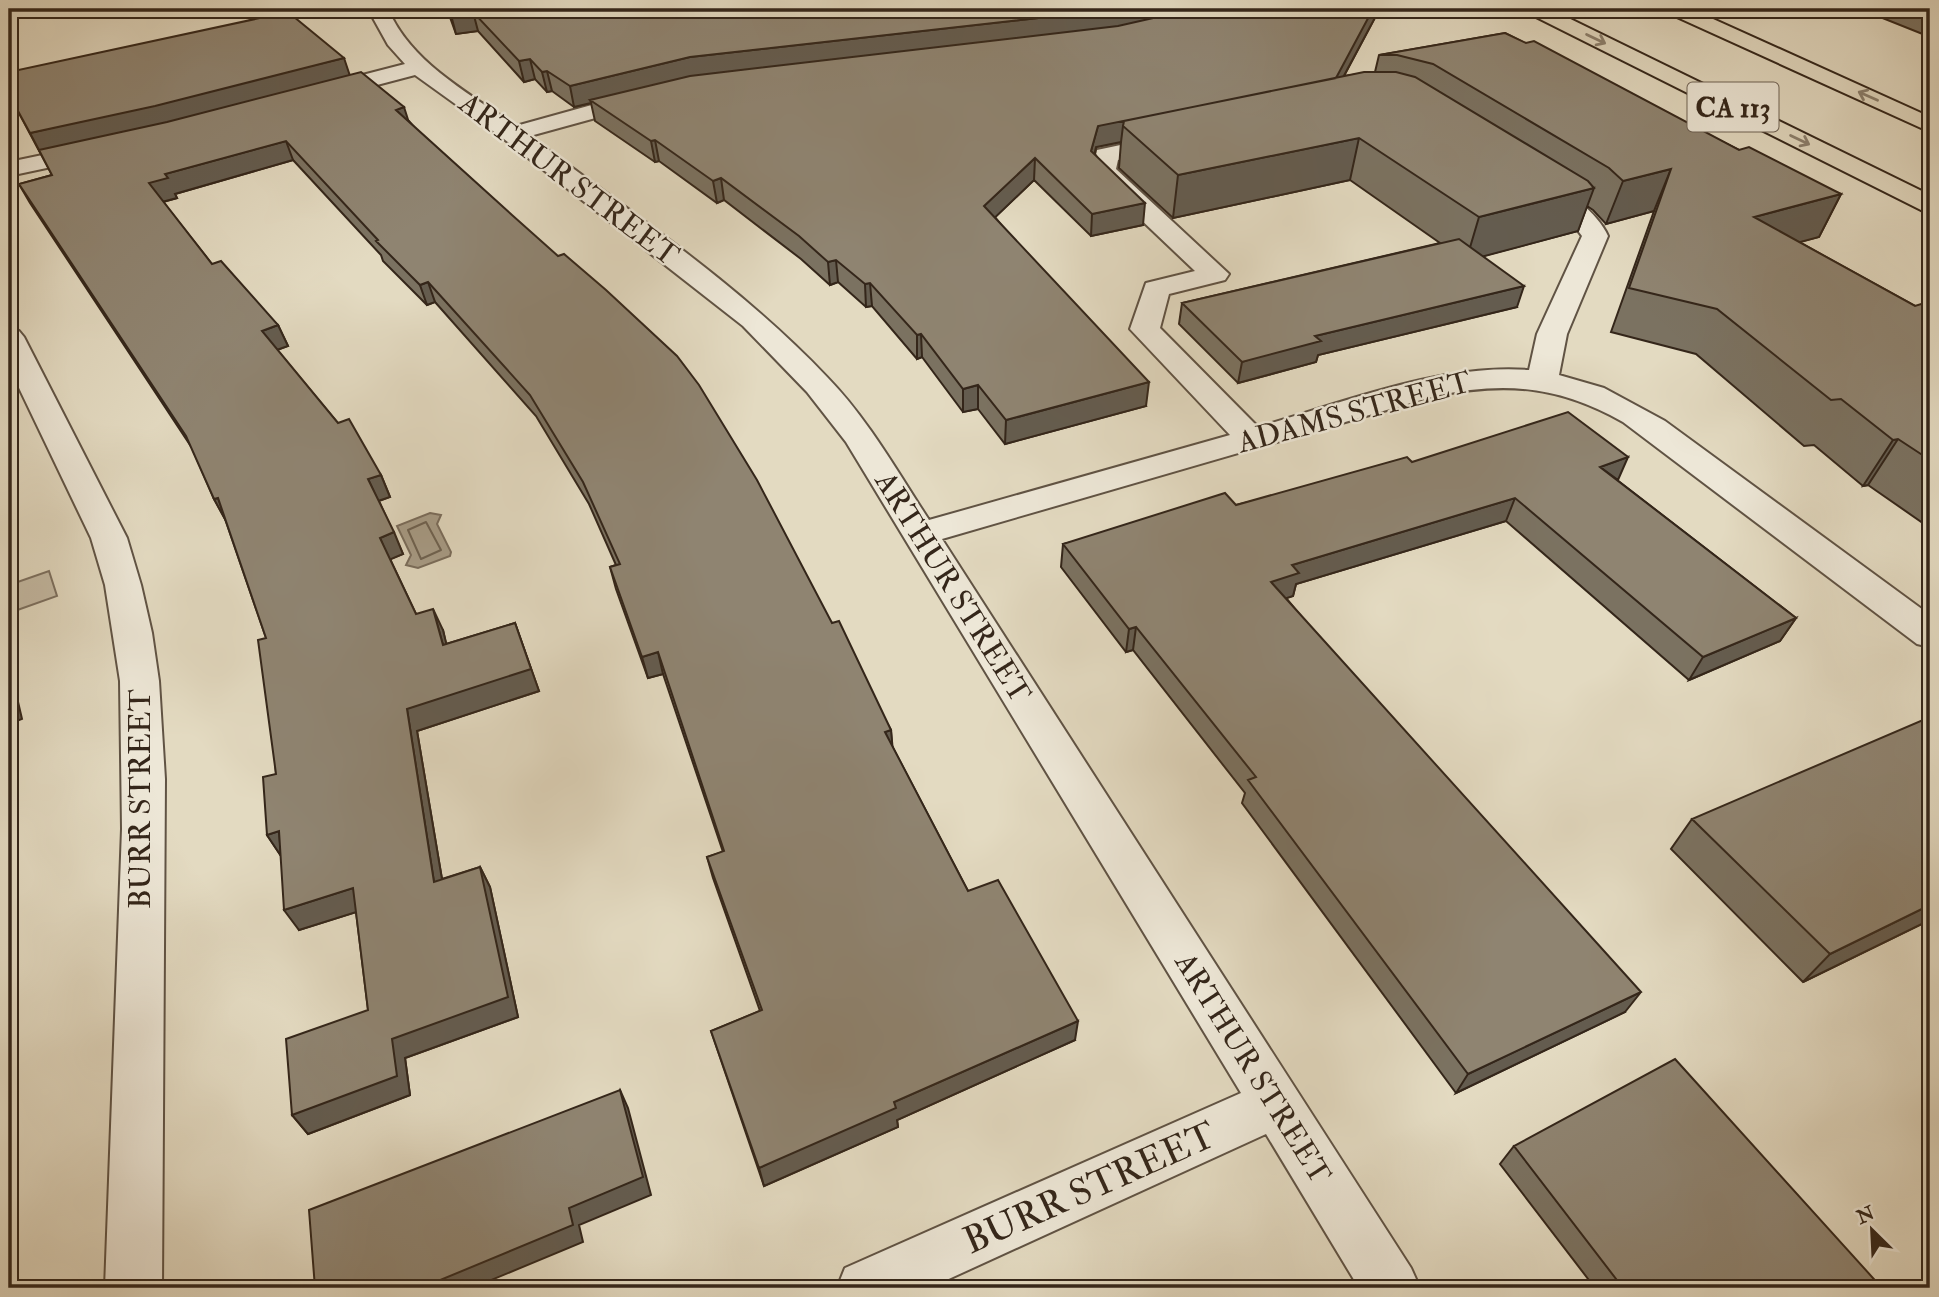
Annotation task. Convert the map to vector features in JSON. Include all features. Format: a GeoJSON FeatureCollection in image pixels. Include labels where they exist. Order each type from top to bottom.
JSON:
{"type":"FeatureCollection","features":[{"type":"Feature","properties":{"kind":"highway","name":"CA 113"},"geometry":{"type":"LineString","coordinates":[[1535,9],[1930,205]]}},
{"type":"Feature","properties":{"kind":"highway","name":"CA 113"},"geometry":{"type":"LineString","coordinates":[[1675,9],[1930,125]]}},
{"type":"Feature","properties":{"kind":"street","name":"ARTHUR STREET"},"geometry":{"type":"LineString","coordinates":[[377,9],[398,44],[419,67],[513,134],[754,320],[818,384],[860,438],[1391,1288]]}},
{"type":"Feature","properties":{"kind":"street"},"geometry":{"type":"LineString","coordinates":[[300,98],[419,67]]}},
{"type":"Feature","properties":{"kind":"street"},"geometry":{"type":"LineString","coordinates":[[513,134],[659,94]]}},
{"type":"Feature","properties":{"kind":"street"},"geometry":{"type":"LineString","coordinates":[[1198,136],[1106,155],[1104,171],[1215,274],[1156,289],[1145,329],[1252,439]]}},
{"type":"Feature","properties":{"kind":"street"},"geometry":{"type":"LineString","coordinates":[[9,169],[118,145]]}},
{"type":"Feature","properties":{"kind":"street"},"geometry":{"type":"LineString","coordinates":[[1523,179],[1583,217],[1592,227],[1595,236],[1552,334],[1542,381]]}},
{"type":"Feature","properties":{"kind":"street","name":"BURR STREET"},"geometry":{"type":"LineString","coordinates":[[9,337],[109,538],[138,655],[145,768],[134,1288]]}},
{"type":"Feature","properties":{"kind":"street","name":"ADAMS STREET"},"geometry":{"type":"LineString","coordinates":[[920,534],[1460,381],[1507,376],[1572,387],[1597,396],[1652,427],[1930,634]]}},
{"type":"Feature","properties":{"kind":"street","name":"BURR STREET"},"geometry":{"type":"LineString","coordinates":[[865,1288],[1275,1104]]}},
{"type":"Feature","properties":{"kind":"shaded area"},"geometry":{"type":"Polygon","coordinates":[[[49,571],[57,596],[9,613],[9,585],[49,571]]]}},
{"type":"Feature","properties":{"kind":"water"},"geometry":{"type":"Polygon","coordinates":[[[430,513],[441,515],[437,524],[451,552],[450,556],[418,568],[406,565],[411,555],[397,526],[430,513]]]}},
{"type":"Feature","properties":{"kind":"building"},"geometry":{"type":"Polygon","coordinates":[[[448,9],[1119,9],[690,57],[570,86],[547,71],[542,72],[530,59],[519,61],[473,12],[451,15],[448,9]]]}},
{"type":"Feature","properties":{"kind":"building"},"geometry":{"type":"Polygon","coordinates":[[[1193,9],[1373,9],[1336,78],[1098,126],[1091,151],[1145,203],[1092,214],[1035,158],[984,206],[1149,382],[1006,420],[978,385],[963,389],[921,334],[917,335],[870,283],[865,284],[836,260],[828,262],[799,236],[721,178],[713,181],[655,140],[651,141],[590,100],[690,76],[1118,26],[1193,9]]]}},
{"type":"Feature","properties":{"kind":"building"},"geometry":{"type":"Polygon","coordinates":[[[1911,9],[1930,9],[1930,16],[1911,9]]]}},
{"type":"Feature","properties":{"kind":"building"},"geometry":{"type":"Polygon","coordinates":[[[288,12],[344,58],[155,106],[30,133],[12,100],[17,99],[9,82],[9,72],[288,12]]]}},
{"type":"Feature","properties":{"kind":"building"},"geometry":{"type":"Polygon","coordinates":[[[1505,33],[1526,43],[1534,41],[1739,150],[1749,147],[1841,194],[1754,217],[1915,306],[1921,304],[1930,310],[1930,460],[1898,439],[1893,440],[1841,399],[1831,400],[1717,309],[1629,288],[1671,169],[1623,181],[1609,168],[1433,64],[1397,55],[1379,55],[1505,33]]]}},
{"type":"Feature","properties":{"kind":"building"},"geometry":{"type":"Polygon","coordinates":[[[361,72],[404,107],[396,110],[558,256],[564,254],[606,290],[677,356],[699,385],[757,480],[832,623],[839,621],[891,730],[885,732],[968,891],[998,880],[1078,1021],[894,1102],[896,1108],[759,1168],[711,1031],[762,1010],[707,857],[724,851],[658,652],[642,657],[610,567],[620,564],[583,482],[530,395],[428,282],[420,285],[376,241],[378,240],[286,141],[165,174],[168,178],[149,183],[212,264],[221,261],[278,325],[262,331],[338,423],[349,419],[381,475],[368,479],[394,532],[380,538],[416,614],[433,609],[443,645],[515,623],[531,669],[407,709],[434,882],[480,867],[508,997],[392,1039],[397,1076],[292,1115],[286,1039],[368,1010],[353,888],[284,910],[279,831],[267,835],[263,777],[276,774],[258,640],[266,638],[218,498],[214,499],[186,436],[19,184],[52,175],[39,150],[167,122],[361,72]]]}},
{"type":"Feature","properties":{"kind":"building"},"geometry":{"type":"Polygon","coordinates":[[[1364,72],[1396,72],[1415,77],[1588,181],[1594,188],[1479,217],[1359,138],[1178,175],[1123,126],[1124,121],[1364,72]]]}},
{"type":"Feature","properties":{"kind":"building"},"geometry":{"type":"Polygon","coordinates":[[[1459,239],[1524,286],[1315,336],[1321,341],[1242,362],[1182,303],[1459,239]]]}},
{"type":"Feature","properties":{"kind":"building"},"geometry":{"type":"Polygon","coordinates":[[[1568,412],[1628,457],[1600,467],[1796,618],[1703,657],[1515,498],[1292,565],[1299,573],[1271,582],[1641,992],[1468,1074],[1248,780],[1256,777],[1136,627],[1129,629],[1063,544],[1225,493],[1236,505],[1407,457],[1412,462],[1568,412]]]}},
{"type":"Feature","properties":{"kind":"building"},"geometry":{"type":"Polygon","coordinates":[[[1930,717],[1930,905],[1830,954],[1692,819],[1930,717]]]}},
{"type":"Feature","properties":{"kind":"building"},"geometry":{"type":"Polygon","coordinates":[[[1675,1059],[1882,1288],[1623,1288],[1514,1146],[1675,1059]]]}},
{"type":"Feature","properties":{"kind":"building"},"geometry":{"type":"Polygon","coordinates":[[[620,1090],[643,1177],[569,1208],[573,1225],[421,1288],[315,1288],[309,1210],[620,1090]]]}}]}
